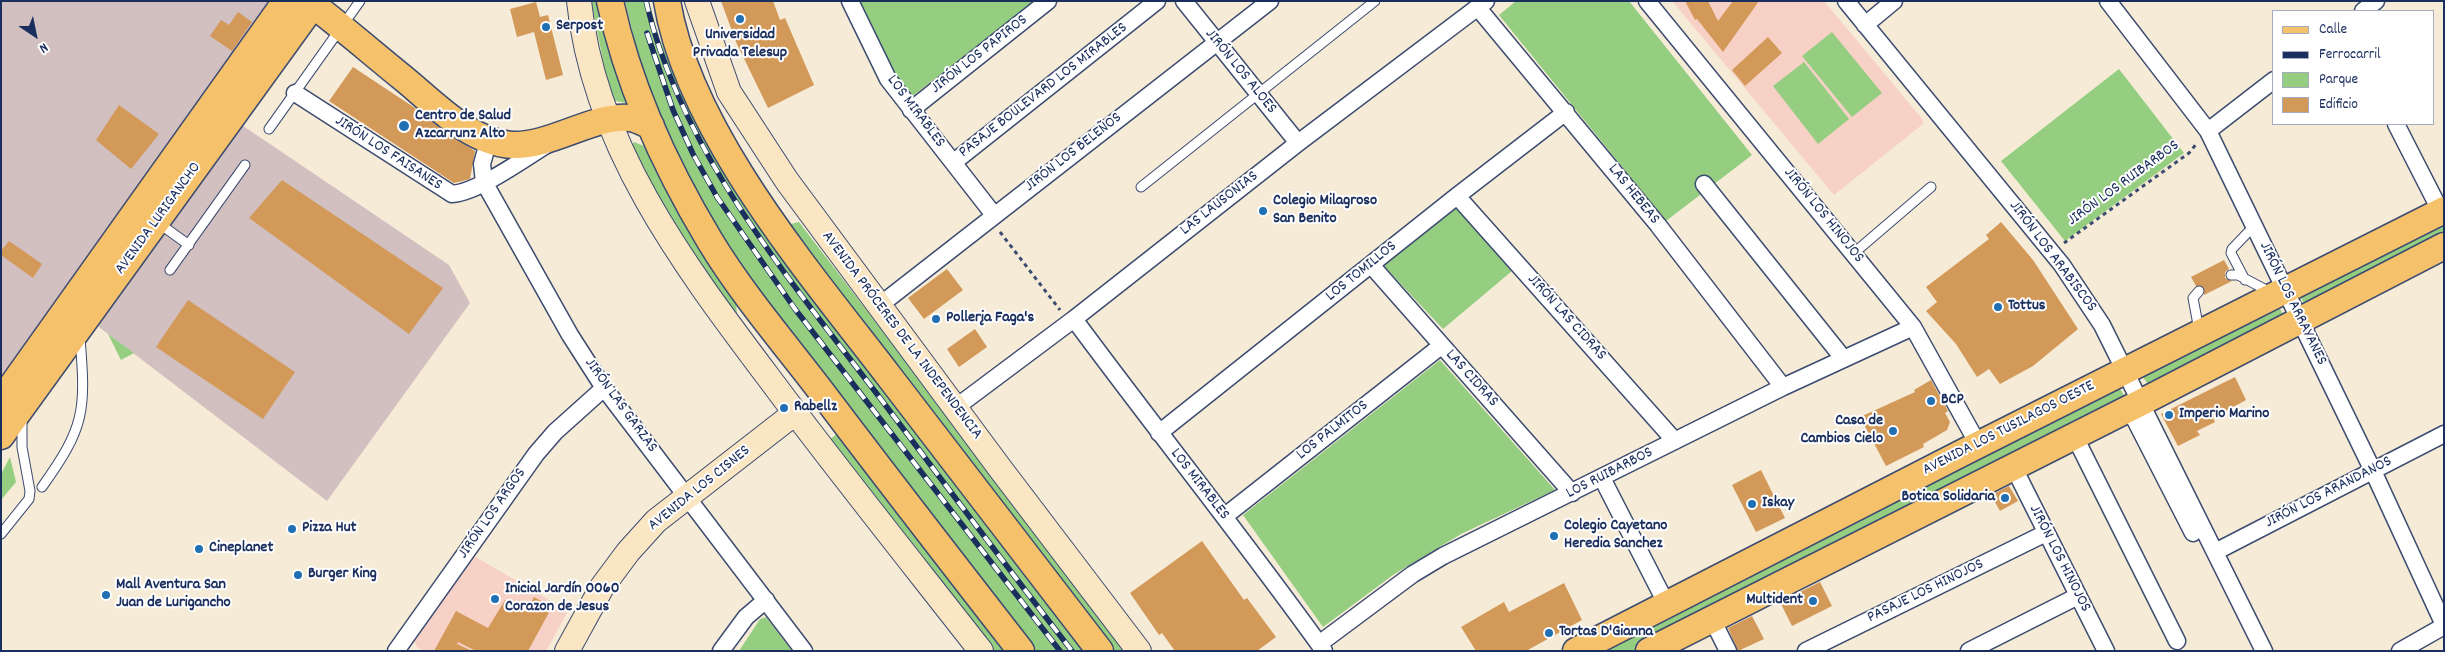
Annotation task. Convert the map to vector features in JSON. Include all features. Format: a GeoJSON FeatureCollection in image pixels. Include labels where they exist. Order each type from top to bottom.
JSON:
{"type":"FeatureCollection","features":[{"type":"Feature","properties":{"kind":"main road","name":"AVENIDA LURIGANCHO"},"geometry":{"type":"LineString","coordinates":[[1,436],[12,404],[286,1]]}},
{"type":"Feature","properties":{"kind":"main road"},"geometry":{"type":"LineString","coordinates":[[579,1],[582,24],[595,82],[609,120],[638,182],[686,264],[713,305],[795,413],[981,651]]}},
{"type":"Feature","properties":{"kind":"main road"},"geometry":{"type":"LineString","coordinates":[[610,1],[625,58],[651,126],[710,242],[885,476],[1021,651]]}},
{"type":"Feature","properties":{"kind":"main road","name":"AVENIDA PRÓCERES DE LA INDEPENDENCIA"},"geometry":{"type":"LineString","coordinates":[[667,1],[676,44],[702,103],[747,184],[854,331],[1100,651]]}},
{"type":"Feature","properties":{"kind":"main road"},"geometry":{"type":"LineString","coordinates":[[682,1],[703,48],[729,92]]}},
{"type":"Feature","properties":{"kind":"main road","name":"AVENIDA PRÓCERES DE LA INDEPENDENCIA"},"geometry":{"type":"LineString","coordinates":[[697,1],[729,92],[787,181],[955,408],[1139,651]]}},
{"type":"Feature","properties":{"kind":"main road","name":"AVENIDA LURIGANCHO"},"geometry":{"type":"LineString","coordinates":[[12,404],[79,331],[313,3]]}},
{"type":"Feature","properties":{"kind":"main road"},"geometry":{"type":"LineString","coordinates":[[313,3],[455,121],[489,140],[510,145],[524,144],[562,135],[609,120],[630,118],[651,126]]}},
{"type":"Feature","properties":{"kind":"main road","name":"AVENIDA LOS TUSILAGOS OESTE"},"geometry":{"type":"LineString","coordinates":[[1576,651],[1978,444],[2442,211]]}},
{"type":"Feature","properties":{"kind":"main road"},"geometry":{"type":"LineString","coordinates":[[1648,651],[2135,405],[2444,246]]}},
{"type":"Feature","properties":{"kind":"main road","name":"AVENIDA LOS CISNES"},"geometry":{"type":"LineString","coordinates":[[567,651],[602,587],[628,552],[656,521],[795,413]]}},
{"type":"Feature","properties":{"kind":"street","name":"LOS MIRABLES"},"geometry":{"type":"LineString","coordinates":[[850,1],[888,79],[954,162],[992,217]]}},
{"type":"Feature","properties":{"kind":"street","name":"JIRÓN LOS PAPIROS"},"geometry":{"type":"LineString","coordinates":[[912,110],[1048,1]]}},
{"type":"Feature","properties":{"kind":"street","name":"PASAJE BOULEVARD LOS MIRABLES"},"geometry":{"type":"LineString","coordinates":[[954,162],[1157,1]]}},
{"type":"Feature","properties":{"kind":"street","name":"JIRÓN LOS ALOES"},"geometry":{"type":"LineString","coordinates":[[1184,1],[1298,143]]}},
{"type":"Feature","properties":{"kind":"street","name":"JIRÓN LOS BELEÑOS"},"geometry":{"type":"LineString","coordinates":[[880,305],[1270,1]]}},
{"type":"Feature","properties":{"kind":"street","name":"JIRÓN LOS HINOJOS"},"geometry":{"type":"LineString","coordinates":[[1647,1],[1913,327],[1978,444]]}},
{"type":"Feature","properties":{"kind":"street","name":"JIRÓN LOS ARABISCOS"},"geometry":{"type":"LineString","coordinates":[[1846,1],[2052,252],[2102,325],[2126,371],[2135,405],[2214,552],[2264,651]]}},
{"type":"Feature","properties":{"kind":"street"},"geometry":{"type":"LineString","coordinates":[[1864,25],[1894,1]]}},
{"type":"Feature","properties":{"kind":"street"},"geometry":{"type":"LineString","coordinates":[[2364,10],[2376,1]]}},
{"type":"Feature","properties":{"kind":"street","name":"JIRÓN LOS ARRAYANES"},"geometry":{"type":"LineString","coordinates":[[2111,2],[2208,131],[2254,226],[2281,293],[2299,320],[2444,626]]}},
{"type":"Feature","properties":{"kind":"street","name":"LAS HEBEAS"},"geometry":{"type":"LineString","coordinates":[[1482,5],[1784,386]]}},
{"type":"Feature","properties":{"kind":"street","name":"LAS LAUSONIAS"},"geometry":{"type":"LineString","coordinates":[[955,408],[1072,321],[1298,143],[1482,5]]}},
{"type":"Feature","properties":{"kind":"street"},"geometry":{"type":"LineString","coordinates":[[2208,131],[2272,82]]}},
{"type":"Feature","properties":{"kind":"street","name":"JIRÓN LOS FAISANES"},"geometry":{"type":"LineString","coordinates":[[295,93],[449,194],[463,192],[484,182],[562,135]]}},
{"type":"Feature","properties":{"kind":"street","name":"LOS TOMILLOS"},"geometry":{"type":"LineString","coordinates":[[1159,433],[1457,196],[1566,112]]}},
{"type":"Feature","properties":{"kind":"street"},"geometry":{"type":"LineString","coordinates":[[2397,125],[2442,211]]}},
{"type":"Feature","properties":{"kind":"street","name":"JIRÓN LAS GARZAS"},"geometry":{"type":"LineString","coordinates":[[489,140],[482,164],[484,182],[570,335],[604,388],[804,651]]}},
{"type":"Feature","properties":{"kind":"street"},"geometry":{"type":"LineString","coordinates":[[1704,184],[1843,358]]}},
{"type":"Feature","properties":{"kind":"street","name":"JIRÓN LAS CIDRAS"},"geometry":{"type":"LineString","coordinates":[[1457,196],[1675,441]]}},
{"type":"Feature","properties":{"kind":"street","name":"LAS CIDRAS"},"geometry":{"type":"LineString","coordinates":[[1371,265],[1572,493]]}},
{"type":"Feature","properties":{"kind":"street","name":"LOS MIRABLES"},"geometry":{"type":"LineString","coordinates":[[1072,321],[1225,516],[1322,647]]}},
{"type":"Feature","properties":{"kind":"street","name":"LOS RUIBARBOS"},"geometry":{"type":"LineString","coordinates":[[1322,647],[1412,574],[1443,556],[1784,386],[1913,327]]}},
{"type":"Feature","properties":{"kind":"street","name":"LOS PALMITOS"},"geometry":{"type":"LineString","coordinates":[[1225,516],[1442,346]]}},
{"type":"Feature","properties":{"kind":"street","name":"JIRÓN LOS ARGOS"},"geometry":{"type":"LineString","coordinates":[[396,651],[536,454],[555,432],[604,388]]}},
{"type":"Feature","properties":{"kind":"street"},"geometry":{"type":"LineString","coordinates":[[2135,405],[2253,651]]}},
{"type":"Feature","properties":{"kind":"street","name":"JIRÓN LOS ARANDANOS"},"geometry":{"type":"LineString","coordinates":[[2214,552],[2444,434]]}},
{"type":"Feature","properties":{"kind":"street"},"geometry":{"type":"LineString","coordinates":[[2074,435],[2178,641]]}},
{"type":"Feature","properties":{"kind":"street","name":"JIRÓN LOS HINOJOS"},"geometry":{"type":"LineString","coordinates":[[2013,466],[2106,651]]}},
{"type":"Feature","properties":{"kind":"street"},"geometry":{"type":"LineString","coordinates":[[1602,478],[1666,603]]}},
{"type":"Feature","properties":{"kind":"street","name":"PASAJE LOS HINOJOS"},"geometry":{"type":"LineString","coordinates":[[1806,651],[2046,533]]}},
{"type":"Feature","properties":{"kind":"street"},"geometry":{"type":"LineString","coordinates":[[1969,651],[2078,596]]}},
{"type":"Feature","properties":{"kind":"street"},"geometry":{"type":"LineString","coordinates":[[721,651],[746,617],[766,600]]}},
{"type":"Feature","properties":{"kind":"street"},"geometry":{"type":"LineString","coordinates":[[1712,620],[1728,651]]}},
{"type":"Feature","properties":{"kind":"street"},"geometry":{"type":"LineString","coordinates":[[2400,651],[2444,626]]}},
{"type":"Feature","properties":{"kind":"lane"},"geometry":{"type":"LineString","coordinates":[[269,129],[360,1]]}},
{"type":"Feature","properties":{"kind":"lane"},"geometry":{"type":"LineString","coordinates":[[1141,187],[1375,1]]}},
{"type":"Feature","properties":{"kind":"lane"},"geometry":{"type":"LineString","coordinates":[[170,270],[245,165]]}},
{"type":"Feature","properties":{"kind":"lane"},"geometry":{"type":"LineString","coordinates":[[1854,253],[1931,187]]}},
{"type":"Feature","properties":{"kind":"lane"},"geometry":{"type":"LineString","coordinates":[[157,222],[189,244]]}},
{"type":"Feature","properties":{"kind":"lane"},"geometry":{"type":"LineString","coordinates":[[2245,280],[2231,253],[2232,249],[2254,226]]}},
{"type":"Feature","properties":{"kind":"lane"},"geometry":{"type":"LineString","coordinates":[[2231,274],[2281,293]]}},
{"type":"Feature","properties":{"kind":"lane"},"geometry":{"type":"LineString","coordinates":[[2199,291],[2192,298],[2199,334]]}},
{"type":"Feature","properties":{"kind":"lane"},"geometry":{"type":"LineString","coordinates":[[42,487],[68,448],[79,423],[84,380],[79,331]]}},
{"type":"Feature","properties":{"kind":"lane"},"geometry":{"type":"LineString","coordinates":[[1,534],[28,499],[30,491],[12,404]]}},
{"type":"Feature","properties":{"kind":"path","name":"JIRÓN LOS RUIBARBOS"},"geometry":{"type":"LineString","coordinates":[[2052,252],[2189,152],[2208,131]]}},
{"type":"Feature","properties":{"kind":"path"},"geometry":{"type":"LineString","coordinates":[[992,217],[1072,321]]}},
{"type":"Feature","properties":{"kind":"shaded area"},"geometry":{"type":"Polygon","coordinates":[[[1,1],[310,1],[227,115],[449,265],[470,303],[327,501],[82,314],[1,427],[1,1]]]}},
{"type":"Feature","properties":{"kind":"shaded area"},"geometry":{"type":"Polygon","coordinates":[[[1672,1],[1824,1],[1923,120],[1923,124],[1834,195],[1672,1]]]}},
{"type":"Feature","properties":{"kind":"shaded area","name":"Inicial Jardín 0060 Corazon de Jesus"},"geometry":{"type":"Polygon","coordinates":[[[474,556],[568,611],[546,651],[424,651],[417,647],[413,638],[474,556]]]}},
{"type":"Feature","properties":{"kind":"green space"},"geometry":{"type":"Polygon","coordinates":[[[591,1],[599,1],[631,104],[611,100],[591,1]]]}},
{"type":"Feature","properties":{"kind":"green space"},"geometry":{"type":"Polygon","coordinates":[[[625,1],[649,1],[659,38],[693,114],[1089,651],[1031,651],[738,266],[696,194],[661,120],[640,60],[625,1]]]}},
{"type":"Feature","properties":{"kind":"green space"},"geometry":{"type":"Polygon","coordinates":[[[858,1],[1034,1],[910,98],[888,66],[858,1]]]}},
{"type":"Feature","properties":{"kind":"green space"},"geometry":{"type":"Polygon","coordinates":[[[1516,1],[1629,1],[1752,155],[1666,221],[1499,15],[1516,1]]]}},
{"type":"Feature","properties":{"kind":"green space"},"geometry":{"type":"Polygon","coordinates":[[[1832,32],[1882,93],[1852,117],[1802,56],[1832,32]]]}},
{"type":"Feature","properties":{"kind":"green space"},"geometry":{"type":"Polygon","coordinates":[[[1804,62],[1849,119],[1818,144],[1773,86],[1804,62]]]}},
{"type":"Feature","properties":{"kind":"green space"},"geometry":{"type":"Polygon","coordinates":[[[2119,69],[2184,153],[2065,241],[2001,161],[2119,69]]]}},
{"type":"Feature","properties":{"kind":"green space"},"geometry":{"type":"Polygon","coordinates":[[[634,142],[644,146],[701,246],[736,302],[737,314],[830,439],[837,434],[1006,651],[989,651],[761,356],[713,290],[669,221],[649,185],[631,146],[634,142]]]}},
{"type":"Feature","properties":{"kind":"green space"},"geometry":{"type":"Polygon","coordinates":[[[770,195],[791,224],[799,222],[1127,651],[1114,651],[786,226],[770,195]]]}},
{"type":"Feature","properties":{"kind":"green space"},"geometry":{"type":"Polygon","coordinates":[[[1455,206],[1512,271],[1443,329],[1383,265],[1455,206]]]}},
{"type":"Feature","properties":{"kind":"green space"},"geometry":{"type":"Polygon","coordinates":[[[2444,222],[2444,239],[2306,307],[2300,296],[2444,222]]]}},
{"type":"Feature","properties":{"kind":"green space"},"geometry":{"type":"Polygon","coordinates":[[[2280,309],[2286,318],[2149,386],[2143,377],[2144,374],[2280,309]]]}},
{"type":"Feature","properties":{"kind":"green space"},"geometry":{"type":"Polygon","coordinates":[[[108,334],[134,353],[121,360],[108,334]]]}},
{"type":"Feature","properties":{"kind":"green space"},"geometry":{"type":"Polygon","coordinates":[[[1440,360],[1555,490],[1461,534],[1393,575],[1323,627],[1243,515],[1440,360]]]}},
{"type":"Feature","properties":{"kind":"green space"},"geometry":{"type":"Polygon","coordinates":[[[2119,387],[2125,397],[1638,651],[1601,651],[2119,387]]]}},
{"type":"Feature","properties":{"kind":"green space"},"geometry":{"type":"Polygon","coordinates":[[[10,457],[16,482],[1,500],[1,474],[10,457]]]}},
{"type":"Feature","properties":{"kind":"green space"},"geometry":{"type":"Polygon","coordinates":[[[766,617],[792,651],[739,651],[760,619],[766,617]]]}},
{"type":"Feature","properties":{"kind":"building"},"geometry":{"type":"Polygon","coordinates":[[[721,1],[773,1],[780,20],[785,18],[814,85],[768,108],[736,42],[721,1]]]}},
{"type":"Feature","properties":{"kind":"building"},"geometry":{"type":"Polygon","coordinates":[[[1685,1],[1708,1],[1718,21],[1733,1],[1759,1],[1723,52],[1697,19],[1695,20],[1685,1]]]}},
{"type":"Feature","properties":{"kind":"building"},"geometry":{"type":"Polygon","coordinates":[[[536,2],[540,17],[548,15],[563,75],[546,80],[534,32],[517,37],[510,9],[536,2]]]}},
{"type":"Feature","properties":{"kind":"building"},"geometry":{"type":"Polygon","coordinates":[[[238,12],[252,22],[232,51],[210,36],[221,20],[229,25],[238,12]]]}},
{"type":"Feature","properties":{"kind":"building"},"geometry":{"type":"Polygon","coordinates":[[[1768,37],[1782,53],[1745,86],[1732,70],[1768,37]]]}},
{"type":"Feature","properties":{"kind":"building","name":"Centro de Salud Azcarrunz Alto"},"geometry":{"type":"Polygon","coordinates":[[[353,67],[475,151],[470,179],[454,183],[329,101],[353,67]]]}},
{"type":"Feature","properties":{"kind":"building"},"geometry":{"type":"Polygon","coordinates":[[[119,105],[159,134],[131,169],[96,140],[119,105]]]}},
{"type":"Feature","properties":{"kind":"building"},"geometry":{"type":"Polygon","coordinates":[[[282,180],[443,288],[409,334],[249,218],[282,180]]]}},
{"type":"Feature","properties":{"kind":"building","name":"Tottus"},"geometry":{"type":"Polygon","coordinates":[[[2001,222],[2033,260],[2078,329],[2033,366],[2000,384],[1989,369],[1977,377],[1956,344],[1926,311],[1937,302],[1926,287],[1989,239],[1986,235],[2001,222]]]}},
{"type":"Feature","properties":{"kind":"building"},"geometry":{"type":"Polygon","coordinates":[[[9,241],[42,264],[33,278],[1,255],[1,251],[9,241]]]}},
{"type":"Feature","properties":{"kind":"building"},"geometry":{"type":"Polygon","coordinates":[[[2224,260],[2229,269],[2225,272],[2225,278],[2232,281],[2204,295],[2203,287],[2196,286],[2191,277],[2224,260]]]}},
{"type":"Feature","properties":{"kind":"building"},"geometry":{"type":"Polygon","coordinates":[[[947,269],[963,290],[924,319],[908,298],[947,269]]]}},
{"type":"Feature","properties":{"kind":"building"},"geometry":{"type":"Polygon","coordinates":[[[188,300],[295,372],[263,419],[156,347],[188,300]]]}},
{"type":"Feature","properties":{"kind":"building"},"geometry":{"type":"Polygon","coordinates":[[[975,329],[987,347],[959,367],[947,349],[975,329]]]}},
{"type":"Feature","properties":{"kind":"building"},"geometry":{"type":"Polygon","coordinates":[[[2235,377],[2246,400],[2213,418],[2215,422],[2197,431],[2200,435],[2178,446],[2161,414],[2235,377]]]}},
{"type":"Feature","properties":{"kind":"building"},"geometry":{"type":"Polygon","coordinates":[[[1931,380],[1948,411],[1945,413],[1950,422],[1947,430],[1923,444],[1924,447],[1886,466],[1860,417],[1915,392],[1914,390],[1931,380]]]}},
{"type":"Feature","properties":{"kind":"building"},"geometry":{"type":"Polygon","coordinates":[[[1761,470],[1785,518],[1756,532],[1732,485],[1761,470]]]}},
{"type":"Feature","properties":{"kind":"building","name":"Botica Solidaria"},"geometry":{"type":"Polygon","coordinates":[[[2009,486],[2018,501],[2000,511],[1991,495],[2009,486]]]}},
{"type":"Feature","properties":{"kind":"building"},"geometry":{"type":"Polygon","coordinates":[[[1202,541],[1244,600],[1247,598],[1276,637],[1257,651],[1175,651],[1162,633],[1159,635],[1130,593],[1202,541]]]}},
{"type":"Feature","properties":{"kind":"building","name":"Multident"},"geometry":{"type":"Polygon","coordinates":[[[1820,582],[1832,606],[1792,626],[1780,602],[1820,582]]]}},
{"type":"Feature","properties":{"kind":"building"},"geometry":{"type":"Polygon","coordinates":[[[1564,583],[1582,620],[1526,651],[1476,651],[1461,627],[1504,602],[1509,612],[1564,583]]]}},
{"type":"Feature","properties":{"kind":"building"},"geometry":{"type":"Polygon","coordinates":[[[534,597],[552,607],[528,651],[476,651],[458,642],[457,644],[472,651],[434,651],[456,611],[488,628],[505,600],[526,612],[534,597]]]}},
{"type":"Feature","properties":{"kind":"building"},"geometry":{"type":"Polygon","coordinates":[[[1752,616],[1764,639],[1738,651],[1728,628],[1752,616]]]}},
{"type":"Feature","properties":{"kind":"railway"},"geometry":{"type":"LineString","coordinates":[[646,1],[662,56],[684,109],[710,160],[740,209],[807,303],[1072,651]]}},
{"type":"Feature","properties":{"kind":"railway"},"geometry":{"type":"LineString","coordinates":[[647,33],[673,110],[693,154],[717,197],[795,309],[1060,651]]}},
{"type":"Feature","properties":{"kind":"place","name":"Universidad Privada Telesup"},"geometry":{"type":"Point","coordinates":[740,19]}},
{"type":"Feature","properties":{"kind":"place","name":"Serpost"},"geometry":{"type":"Point","coordinates":[546,27]}},
{"type":"Feature","properties":{"kind":"place","name":"Centro de Salud Azcarrunz Alto"},"geometry":{"type":"Point","coordinates":[404,126]}},
{"type":"Feature","properties":{"kind":"place","name":"Colegio Milagroso San Benito"},"geometry":{"type":"Point","coordinates":[1263,211]}},
{"type":"Feature","properties":{"kind":"place","name":"Tottus"},"geometry":{"type":"Point","coordinates":[1998,307]}},
{"type":"Feature","properties":{"kind":"place","name":"Pollerįa Faga's"},"geometry":{"type":"Point","coordinates":[936,319]}},
{"type":"Feature","properties":{"kind":"place","name":"BCP"},"geometry":{"type":"Point","coordinates":[1931,401]}},
{"type":"Feature","properties":{"kind":"place","name":"Rabellz"},"geometry":{"type":"Point","coordinates":[784,408]}},
{"type":"Feature","properties":{"kind":"place","name":"Imperio Marino"},"geometry":{"type":"Point","coordinates":[2169,415]}},
{"type":"Feature","properties":{"kind":"place","name":"Casa de Cambios Cielo"},"geometry":{"type":"Point","coordinates":[1893,431]}},
{"type":"Feature","properties":{"kind":"place","name":"Botica Solidaria"},"geometry":{"type":"Point","coordinates":[2005,498]}},
{"type":"Feature","properties":{"kind":"place","name":"Iskay"},"geometry":{"type":"Point","coordinates":[1752,504]}},
{"type":"Feature","properties":{"kind":"place","name":"Pizza Hut"},"geometry":{"type":"Point","coordinates":[292,529]}},
{"type":"Feature","properties":{"kind":"place","name":"Colegio Cayetano Heredia Sanchez"},"geometry":{"type":"Point","coordinates":[1554,536]}},
{"type":"Feature","properties":{"kind":"place","name":"Cineplanet"},"geometry":{"type":"Point","coordinates":[199,549]}},
{"type":"Feature","properties":{"kind":"place","name":"Burger King"},"geometry":{"type":"Point","coordinates":[298,575]}},
{"type":"Feature","properties":{"kind":"place","name":"Mall Aventura San Juan de Lurigancho"},"geometry":{"type":"Point","coordinates":[106,595]}},
{"type":"Feature","properties":{"kind":"place","name":"Inicial Jardín 0060 Corazon de Jesus"},"geometry":{"type":"Point","coordinates":[495,599]}},
{"type":"Feature","properties":{"kind":"place","name":"Multident"},"geometry":{"type":"Point","coordinates":[1813,601]}},
{"type":"Feature","properties":{"kind":"place","name":"Tortas D'Gianna"},"geometry":{"type":"Point","coordinates":[1549,633]}}]}
